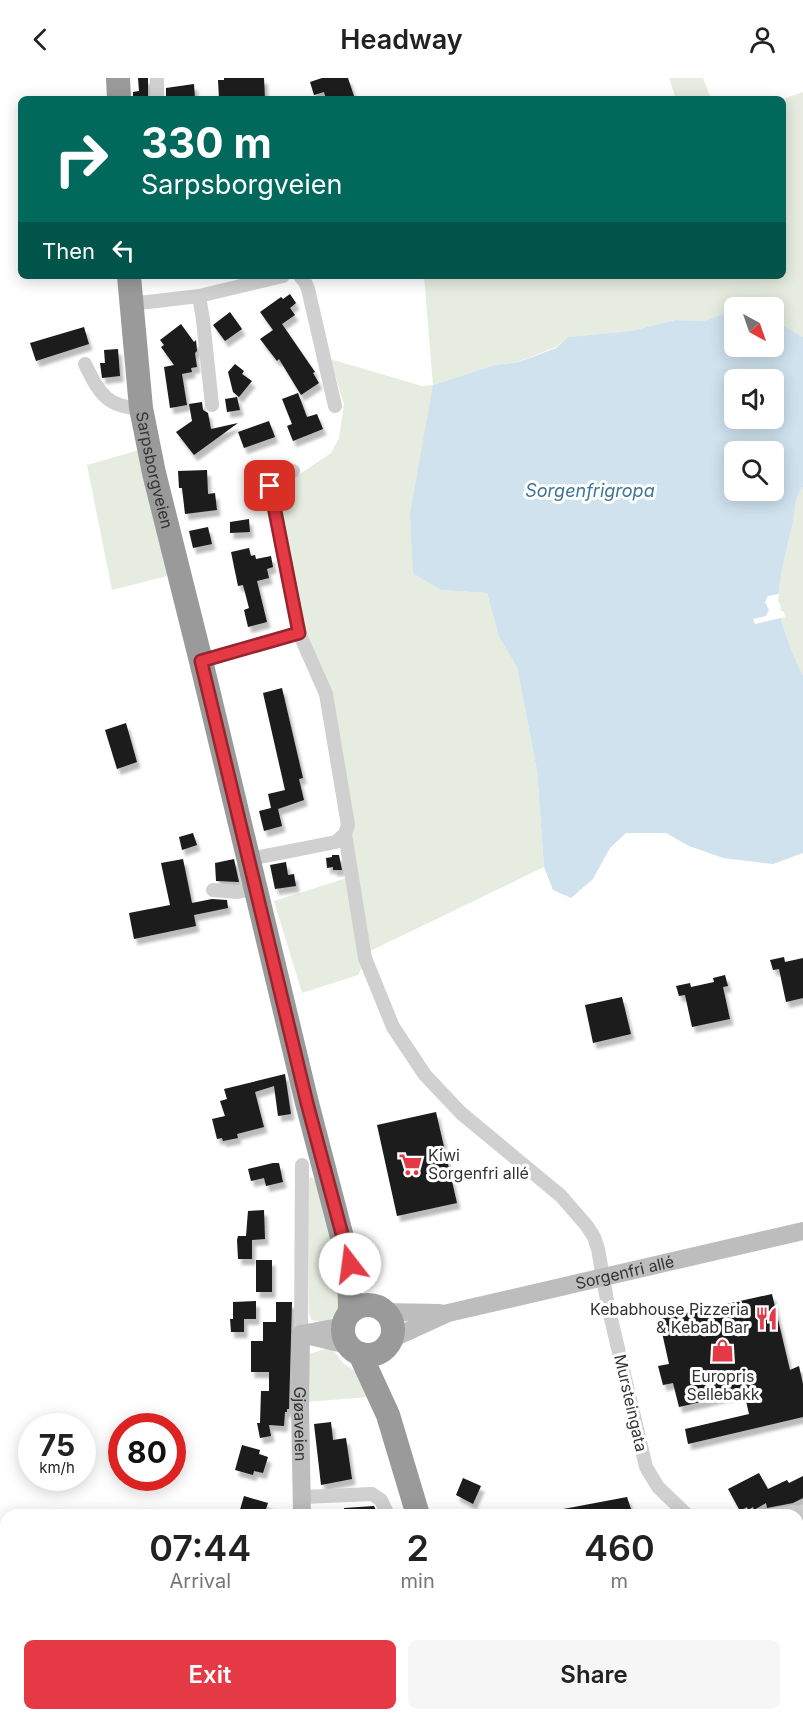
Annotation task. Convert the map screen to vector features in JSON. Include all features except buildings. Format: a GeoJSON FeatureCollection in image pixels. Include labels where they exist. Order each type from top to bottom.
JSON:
{"type":"FeatureCollection","features":[{"type":"Feature","properties":{"kind":"highway"},"geometry":{"type":"LineString","coordinates":[[118,78],[119,96]]}},
{"type":"Feature","properties":{"kind":"highway","name":"Sarpsborgveien"},"geometry":{"type":"LineString","coordinates":[[129,279],[141,408],[154,473],[307,1103],[350,1264],[362,1338],[416,1509]]}},
{"type":"Feature","properties":{"kind":"highway","name":"Sarpsborgveien"},"geometry":{"type":"LineString","coordinates":[[350,1264],[379,1309],[392,1323],[362,1338]]}},
{"type":"Feature","properties":{"kind":"highway"},"geometry":{"type":"LineString","coordinates":[[362,1338],[358,1308],[379,1309]]}},
{"type":"Feature","properties":{"kind":"street"},"geometry":{"type":"LineString","coordinates":[[157,78],[157,96]]}},
{"type":"Feature","properties":{"kind":"street"},"geometry":{"type":"LineString","coordinates":[[131,304],[199,296],[270,279]]}},
{"type":"Feature","properties":{"kind":"street"},"geometry":{"type":"LineString","coordinates":[[302,279],[308,289],[335,406]]}},
{"type":"Feature","properties":{"kind":"street"},"geometry":{"type":"LineString","coordinates":[[199,296],[212,405]]}},
{"type":"Feature","properties":{"kind":"street"},"geometry":{"type":"LineString","coordinates":[[85,364],[99,392],[112,403],[129,408],[141,408]]}},
{"type":"Feature","properties":{"kind":"street"},"geometry":{"type":"LineString","coordinates":[[249,859],[336,842],[345,834],[348,825],[326,694],[299,633],[270,486],[293,471]]}},
{"type":"Feature","properties":{"kind":"street"},"geometry":{"type":"LineString","coordinates":[[201,661],[299,633]]}},
{"type":"Feature","properties":{"kind":"street","name":"Mursteingata"},"geometry":{"type":"LineString","coordinates":[[345,834],[365,958],[393,1027],[425,1075],[461,1113],[561,1196],[587,1227],[598,1249],[608,1306],[646,1467],[658,1487],[681,1509]]}},
{"type":"Feature","properties":{"kind":"street"},"geometry":{"type":"LineString","coordinates":[[213,890],[237,892],[256,888]]}},
{"type":"Feature","properties":{"kind":"street","name":"Gjøaveien"},"geometry":{"type":"LineString","coordinates":[[302,1165],[300,1404],[303,1506]]}},
{"type":"Feature","properties":{"kind":"street","name":"Sorgenfri allé"},"geometry":{"type":"LineString","coordinates":[[448,1313],[803,1231]]}},
{"type":"Feature","properties":{"kind":"street"},"geometry":{"type":"LineString","coordinates":[[379,1309],[448,1313]]}},
{"type":"Feature","properties":{"kind":"street"},"geometry":{"type":"LineString","coordinates":[[301,1334],[362,1338],[448,1313]]}},
{"type":"Feature","properties":{"kind":"street"},"geometry":{"type":"LineString","coordinates":[[303,1506],[372,1494],[381,1500],[385,1509]]}},
{"type":"Feature","properties":{"kind":"shaded area"},"geometry":{"type":"Polygon","coordinates":[[[669,78],[703,78],[710,96],[675,96],[669,78]]]}},
{"type":"Feature","properties":{"kind":"shaded area"},"geometry":{"type":"Polygon","coordinates":[[[803,92],[803,337],[784,326],[784,297],[724,297],[724,315],[704,321],[675,320],[631,331],[568,337],[556,347],[518,362],[495,365],[433,385],[424,279],[786,279],[786,98],[803,92]]]}},
{"type":"Feature","properties":{"kind":"shaded area"},"geometry":{"type":"Polygon","coordinates":[[[330,359],[422,386],[433,385],[441,590],[487,593],[499,637],[517,667],[537,771],[544,867],[370,951],[358,975],[302,993],[274,901],[353,876],[326,689],[299,635],[276,494],[297,476],[331,453],[339,438],[344,404],[330,359]]]}},
{"type":"Feature","properties":{"kind":"shaded area"},"geometry":{"type":"Polygon","coordinates":[[[139,450],[179,573],[112,590],[87,465],[139,450]]]}},
{"type":"Feature","properties":{"kind":"shaded area"},"geometry":{"type":"Polygon","coordinates":[[[803,487],[803,675],[783,627],[778,600],[796,503],[803,487]]]}},
{"type":"Feature","properties":{"kind":"shaded area"},"geometry":{"type":"Polygon","coordinates":[[[311,1177],[316,1180],[347,1296],[338,1313],[325,1321],[311,1320],[309,1312],[308,1181],[311,1177]]]}},
{"type":"Feature","properties":{"kind":"shaded area"},"geometry":{"type":"Polygon","coordinates":[[[331,1347],[344,1364],[357,1372],[368,1397],[306,1402],[306,1355],[331,1347]]]}},
{"type":"Feature","properties":{"kind":"water","name":"Sorgenfrigropa"},"geometry":{"type":"Polygon","coordinates":[[[724,314],[724,357],[784,357],[784,326],[803,337],[803,487],[796,503],[782,571],[778,607],[791,649],[803,675],[803,853],[773,864],[723,858],[689,846],[666,833],[626,833],[610,848],[593,879],[571,898],[553,890],[544,867],[537,771],[517,667],[499,637],[487,593],[441,590],[413,573],[410,514],[433,385],[495,365],[519,362],[556,348],[568,337],[631,331],[675,320],[704,321],[724,314]]]}},
{"type":"Feature","properties":{"kind":"pier"},"geometry":{"type":"Polygon","coordinates":[[[779,594],[780,610],[784,612],[785,617],[755,624],[753,619],[766,616],[769,610],[765,602],[768,596],[779,594]]]}},
{"type":"Feature","properties":{"kind":"place","name":"Kiwi Sorgenfri allé"},"geometry":{"type":"Point","coordinates":[410,1164]}},
{"type":"Feature","properties":{"kind":"place","name":"Kebabhouse Pizzeria & Kebab Bar"},"geometry":{"type":"Point","coordinates":[767,1318]}},
{"type":"Feature","properties":{"kind":"place","name":"Europris Sellebakk"},"geometry":{"type":"Point","coordinates":[723,1351]}},
{"type":"Feature","properties":{"kind":"route"},"geometry":{"type":"LineString","coordinates":[[270,486],[299,633],[201,661],[307,1103],[350,1264]]}}]}
